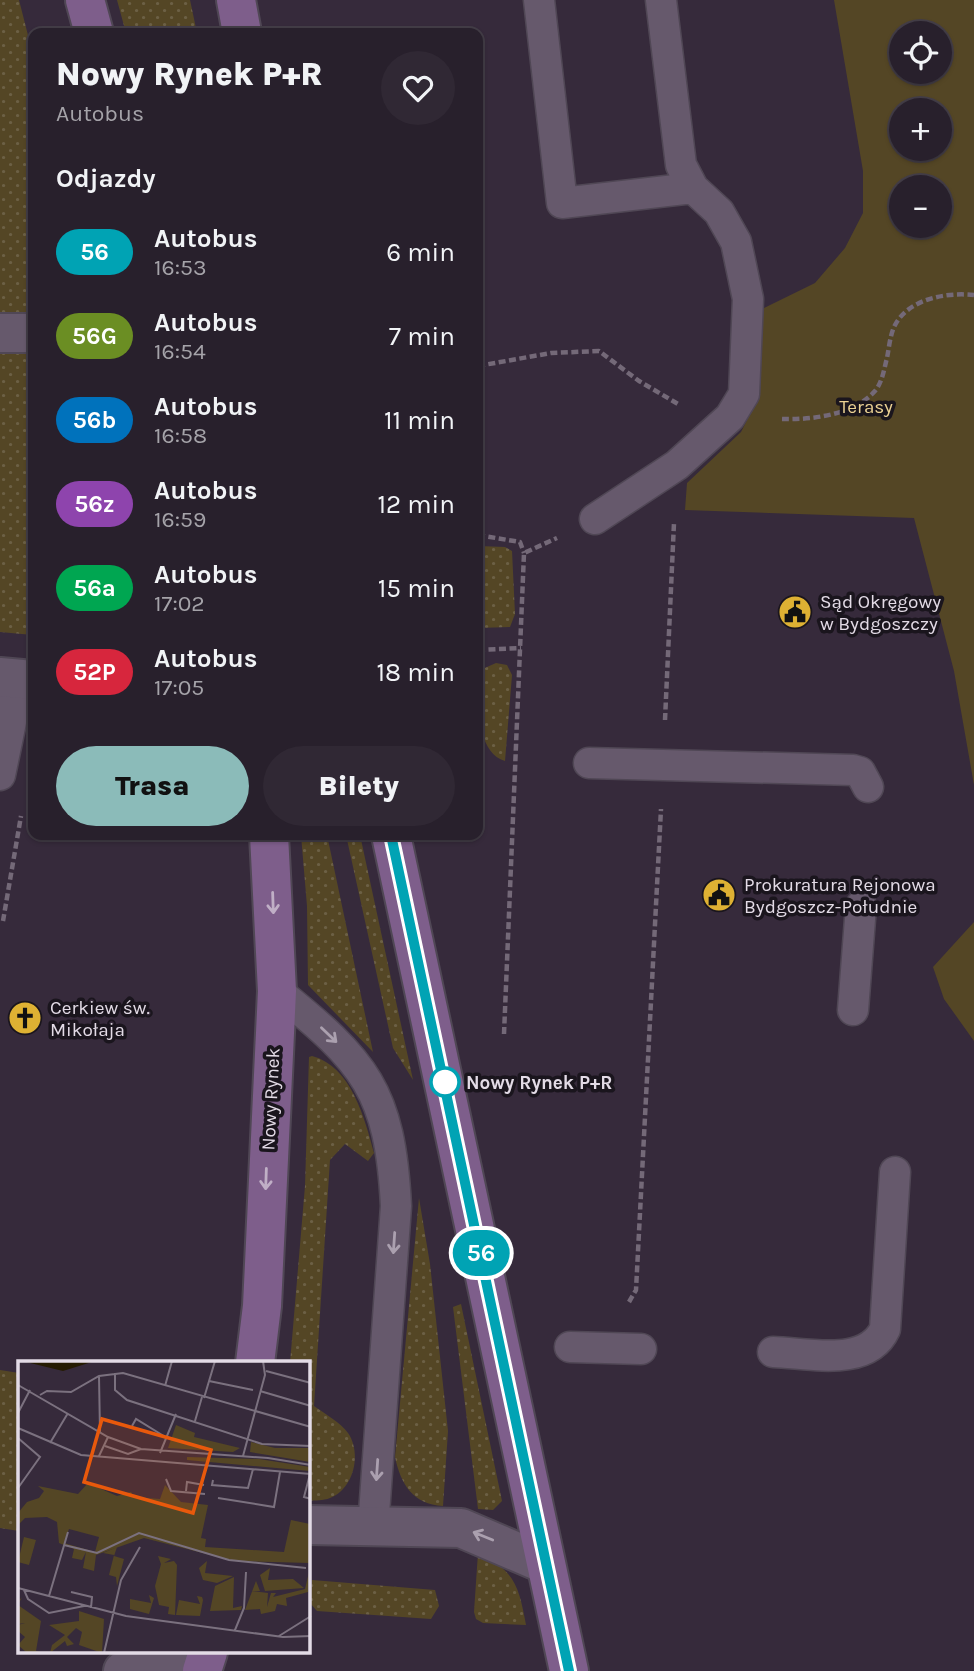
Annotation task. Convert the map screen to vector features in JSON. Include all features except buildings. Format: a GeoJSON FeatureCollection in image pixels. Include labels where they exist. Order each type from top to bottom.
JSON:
{"type":"FeatureCollection","features":[{"type":"Feature","properties":{"kind":"main road"},"geometry":{"type":"LineString","coordinates":[[85,0],[93,28]]}},
{"type":"Feature","properties":{"kind":"main road"},"geometry":{"type":"LineString","coordinates":[[236,0],[241,28]]}},
{"type":"Feature","properties":{"kind":"main road","name":"Nowy Rynek"},"geometry":{"type":"LineString","coordinates":[[254,1361],[261,1306],[277,991],[270,840]]}},
{"type":"Feature","properties":{"kind":"main road"},"geometry":{"type":"LineString","coordinates":[[392,840],[566,1654]]}},
{"type":"Feature","properties":{"kind":"street"},"geometry":{"type":"LineString","coordinates":[[0,333],[28,332]]}},
{"type":"Feature","properties":{"kind":"street"},"geometry":{"type":"LineString","coordinates":[[310,1525],[461,1528],[545,1564]]}},
{"type":"Feature","properties":{"kind":"street"},"geometry":{"type":"LineString","coordinates":[[123,1671],[196,1654]]}},
{"type":"Feature","properties":{"kind":"lane"},"geometry":{"type":"LineString","coordinates":[[539,0],[562,203],[694,188]]}},
{"type":"Feature","properties":{"kind":"lane"},"geometry":{"type":"LineString","coordinates":[[595,519],[677,466],[730,417],[744,394],[746,281],[736,242],[719,212],[694,188],[681,165],[661,0]]}},
{"type":"Feature","properties":{"kind":"lane"},"geometry":{"type":"LineString","coordinates":[[0,775],[11,722],[16,678]]}},
{"type":"Feature","properties":{"kind":"lane"},"geometry":{"type":"LineString","coordinates":[[589,764],[853,770],[860,772],[868,786]]}},
{"type":"Feature","properties":{"kind":"lane"},"geometry":{"type":"LineString","coordinates":[[853,1010],[861,906]]}},
{"type":"Feature","properties":{"kind":"lane"},"geometry":{"type":"LineString","coordinates":[[277,991],[325,1030],[370,1082],[383,1113],[394,1159],[396,1206],[373,1528]]}},
{"type":"Feature","properties":{"kind":"lane"},"geometry":{"type":"LineString","coordinates":[[773,1352],[853,1355],[879,1342],[885,1329],[895,1172]]}},
{"type":"Feature","properties":{"kind":"lane"},"geometry":{"type":"LineString","coordinates":[[570,1347],[641,1349]]}},
{"type":"Feature","properties":{"kind":"path"},"geometry":{"type":"LineString","coordinates":[[483,365],[551,353],[599,351],[639,381],[696,415],[788,419],[825,416],[848,408],[874,393],[880,382],[894,328],[902,316],[924,301],[947,296],[974,295]]}},
{"type":"Feature","properties":{"kind":"path"},"geometry":{"type":"LineString","coordinates":[[624,1309],[636,1290],[677,466]]}},
{"type":"Feature","properties":{"kind":"path"},"geometry":{"type":"LineString","coordinates":[[524,553],[595,519]]}},
{"type":"Feature","properties":{"kind":"path"},"geometry":{"type":"LineString","coordinates":[[483,536],[520,542],[524,553],[504,1034]]}},
{"type":"Feature","properties":{"kind":"path"},"geometry":{"type":"LineString","coordinates":[[483,650],[521,648]]}},
{"type":"Feature","properties":{"kind":"path"},"geometry":{"type":"LineString","coordinates":[[3,920],[23,807]]}},
{"type":"Feature","properties":{"kind":"green space"},"geometry":{"type":"Polygon","coordinates":[[[0,0],[19,0],[28,35],[28,635],[0,632],[0,0]]]}},
{"type":"Feature","properties":{"kind":"green space"},"geometry":{"type":"Polygon","coordinates":[[[117,0],[190,0],[196,28],[125,28],[117,0]]]}},
{"type":"Feature","properties":{"kind":"green space","name":"Terasy"},"geometry":{"type":"Polygon","coordinates":[[[834,0],[974,0],[974,785],[954,671],[914,518],[685,510],[687,483],[741,432],[755,404],[762,309],[815,283],[845,248],[863,213],[863,171],[834,0]]]}},
{"type":"Feature","properties":{"kind":"green space"},"geometry":{"type":"Polygon","coordinates":[[[483,546],[505,547],[512,551],[515,614],[510,627],[483,628],[483,546]]]}},
{"type":"Feature","properties":{"kind":"green space"},"geometry":{"type":"Polygon","coordinates":[[[496,663],[507,665],[512,675],[505,761],[495,755],[483,735],[483,669],[496,663]]]}},
{"type":"Feature","properties":{"kind":"green space"},"geometry":{"type":"Polygon","coordinates":[[[301,840],[328,840],[373,1052],[308,985],[307,906],[301,840]]]}},
{"type":"Feature","properties":{"kind":"green space"},"geometry":{"type":"Polygon","coordinates":[[[347,840],[361,840],[413,1080],[393,1048],[347,840]]]}},
{"type":"Feature","properties":{"kind":"green space"},"geometry":{"type":"Polygon","coordinates":[[[974,922],[974,1041],[944,999],[933,967],[974,922]]]}},
{"type":"Feature","properties":{"kind":"green space"},"geometry":{"type":"Polygon","coordinates":[[[309,1057],[325,1062],[346,1082],[361,1110],[374,1153],[368,1161],[345,1144],[330,1160],[314,1406],[348,1433],[355,1460],[345,1487],[327,1499],[310,1501],[310,1361],[290,1361],[305,1186],[309,1057]]]}},
{"type":"Feature","properties":{"kind":"green space"},"geometry":{"type":"Polygon","coordinates":[[[419,1198],[430,1264],[448,1431],[443,1506],[424,1501],[410,1491],[401,1476],[395,1457],[419,1198]]]}},
{"type":"Feature","properties":{"kind":"green space"},"geometry":{"type":"Polygon","coordinates":[[[461,1304],[502,1501],[493,1510],[478,1509],[453,1307],[461,1304]]]}},
{"type":"Feature","properties":{"kind":"green space"},"geometry":{"type":"Polygon","coordinates":[[[0,1370],[18,1373],[18,1531],[0,1528],[0,1370]]]}},
{"type":"Feature","properties":{"kind":"green space"},"geometry":{"type":"Polygon","coordinates":[[[478,1553],[508,1573],[521,1600],[526,1625],[483,1623],[476,1619],[474,1612],[478,1553]]]}},
{"type":"Feature","properties":{"kind":"green space"},"geometry":{"type":"Polygon","coordinates":[[[312,1580],[435,1590],[439,1606],[431,1619],[317,1611],[310,1603],[312,1580]]]}},
{"type":"Feature","properties":{"kind":"bus line","name":"56"},"geometry":{"type":"LineString","coordinates":[[392,840],[569,1671]]}},
{"type":"Feature","properties":{"kind":"place","name":"Sąd Okręgowy w Bydgoszczy"},"geometry":{"type":"Point","coordinates":[795,612]}},
{"type":"Feature","properties":{"kind":"place","name":"Prokuratura Rejonowa Bydgoszcz-Południe"},"geometry":{"type":"Point","coordinates":[719,895]}},
{"type":"Feature","properties":{"kind":"place","name":"Cerkiew św. Mikołaja"},"geometry":{"type":"Point","coordinates":[25,1018]}},
{"type":"Feature","properties":{"kind":"place","name":"Nowy Rynek P+R"},"geometry":{"type":"Point","coordinates":[445,1082]}}]}
